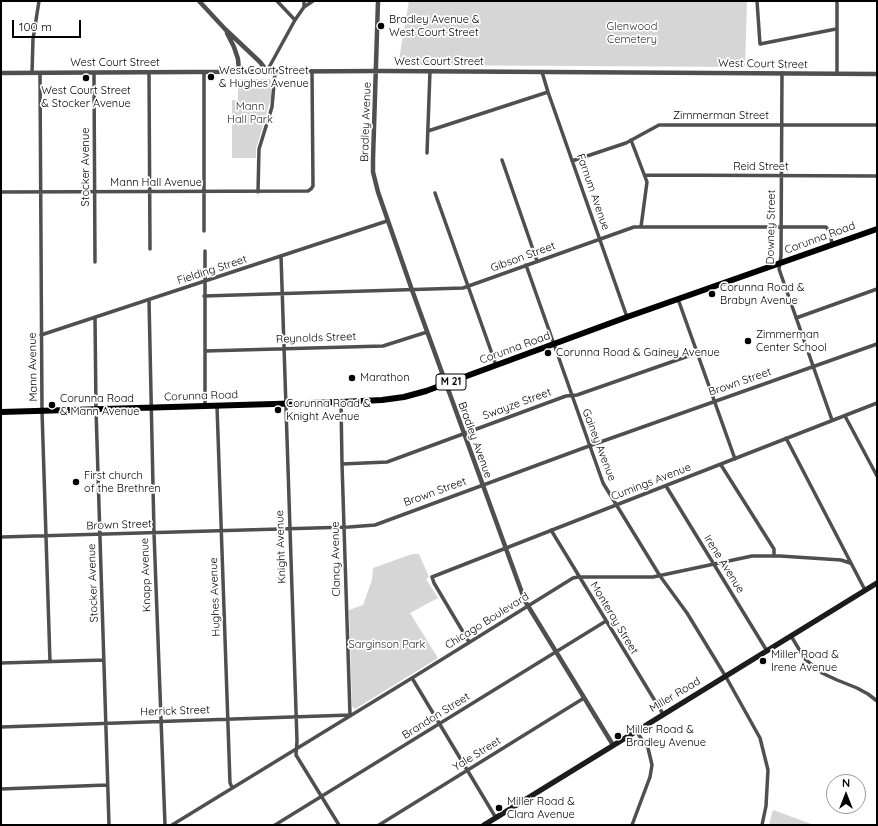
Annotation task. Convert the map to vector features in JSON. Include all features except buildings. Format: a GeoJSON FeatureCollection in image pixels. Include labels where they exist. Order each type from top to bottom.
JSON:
{"type":"FeatureCollection","features":[{"type":"Feature","properties":{"kind":"main road","name":"Corunna Road"},"geometry":{"type":"LineString","coordinates":[[1,412],[341,402],[394,399],[416,394],[446,384],[627,317],[877,229]]}},
{"type":"Feature","properties":{"kind":"main road","name":"Miller Road"},"geometry":{"type":"LineString","coordinates":[[486,824],[865,590],[876,585]]}},
{"type":"Feature","properties":{"kind":"street"},"geometry":{"type":"LineString","coordinates":[[32,72],[33,39],[39,1]]}},
{"type":"Feature","properties":{"kind":"street"},"geometry":{"type":"LineString","coordinates":[[198,1],[260,62],[267,71],[295,20],[304,7],[313,1]]}},
{"type":"Feature","properties":{"kind":"street"},"geometry":{"type":"LineString","coordinates":[[277,1],[295,20]]}},
{"type":"Feature","properties":{"kind":"street"},"geometry":{"type":"LineString","coordinates":[[304,1],[304,7]]}},
{"type":"Feature","properties":{"kind":"street","name":"Bradley Avenue"},"geometry":{"type":"LineString","coordinates":[[378,1],[373,172],[387,221],[463,434],[528,606],[614,745]]}},
{"type":"Feature","properties":{"kind":"street"},"geometry":{"type":"LineString","coordinates":[[757,1],[760,44],[836,29]]}},
{"type":"Feature","properties":{"kind":"street"},"geometry":{"type":"LineString","coordinates":[[837,1],[837,74]]}},
{"type":"Feature","properties":{"kind":"street"},"geometry":{"type":"LineString","coordinates":[[225,29],[234,47],[238,59],[239,71]]}},
{"type":"Feature","properties":{"kind":"street","name":"Mann Hall Avenue"},"geometry":{"type":"LineString","coordinates":[[1,192],[302,192],[311,189],[313,186],[312,71]]}},
{"type":"Feature","properties":{"kind":"street"},"geometry":{"type":"LineString","coordinates":[[427,153],[430,71]]}},
{"type":"Feature","properties":{"kind":"street","name":"West Court Street"},"geometry":{"type":"LineString","coordinates":[[1,73],[430,71],[877,74]]}},
{"type":"Feature","properties":{"kind":"street"},"geometry":{"type":"LineString","coordinates":[[149,72],[150,249]]}},
{"type":"Feature","properties":{"kind":"street"},"geometry":{"type":"LineString","coordinates":[[204,72],[204,231]]}},
{"type":"Feature","properties":{"kind":"street"},"geometry":{"type":"LineString","coordinates":[[258,192],[259,149],[272,107],[274,72]]}},
{"type":"Feature","properties":{"kind":"street","name":"Farnum Avenue"},"geometry":{"type":"LineString","coordinates":[[542,72],[627,317]]}},
{"type":"Feature","properties":{"kind":"street","name":"Mann Avenue"},"geometry":{"type":"LineString","coordinates":[[40,73],[42,411],[50,662]]}},
{"type":"Feature","properties":{"kind":"street","name":"Stocker Avenue"},"geometry":{"type":"LineString","coordinates":[[94,73],[95,262]]}},
{"type":"Feature","properties":{"kind":"street","name":"Downey Street"},"geometry":{"type":"LineString","coordinates":[[782,73],[779,269],[812,367],[832,420]]}},
{"type":"Feature","properties":{"kind":"street"},"geometry":{"type":"LineString","coordinates":[[428,131],[548,92]]}},
{"type":"Feature","properties":{"kind":"street","name":"Zimmerman Street"},"geometry":{"type":"LineString","coordinates":[[572,161],[631,140],[659,125],[877,125]]}},
{"type":"Feature","properties":{"kind":"street"},"geometry":{"type":"LineString","coordinates":[[631,140],[647,182],[641,227]]}},
{"type":"Feature","properties":{"kind":"street"},"geometry":{"type":"LineString","coordinates":[[502,160],[537,261]]}},
{"type":"Feature","properties":{"kind":"street","name":"Reid Street"},"geometry":{"type":"LineString","coordinates":[[645,175],[877,176]]}},
{"type":"Feature","properties":{"kind":"street"},"geometry":{"type":"LineString","coordinates":[[435,193],[496,365]]}},
{"type":"Feature","properties":{"kind":"street","name":"Fielding Street"},"geometry":{"type":"LineString","coordinates":[[41,335],[387,221]]}},
{"type":"Feature","properties":{"kind":"street","name":"Gibson Street"},"geometry":{"type":"LineString","coordinates":[[204,296],[463,288],[634,227],[826,227],[830,232],[832,244]]}},
{"type":"Feature","properties":{"kind":"street"},"geometry":{"type":"LineString","coordinates":[[205,251],[205,406]]}},
{"type":"Feature","properties":{"kind":"street","name":"Knight Avenue"},"geometry":{"type":"LineString","coordinates":[[281,256],[296,755],[339,825]]}},
{"type":"Feature","properties":{"kind":"street","name":"Gainey Avenue"},"geometry":{"type":"LineString","coordinates":[[526,266],[603,483],[660,576],[687,614],[726,677],[760,738],[768,770],[766,806],[762,825]]}},
{"type":"Feature","properties":{"kind":"street"},"geometry":{"type":"LineString","coordinates":[[796,318],[877,289]]}},
{"type":"Feature","properties":{"kind":"street"},"geometry":{"type":"LineString","coordinates":[[678,299],[734,459]]}},
{"type":"Feature","properties":{"kind":"street","name":"Knapp Avenue"},"geometry":{"type":"LineString","coordinates":[[149,300],[154,533],[165,825]]}},
{"type":"Feature","properties":{"kind":"street","name":"Stocker Avenue"},"geometry":{"type":"LineString","coordinates":[[95,317],[96,410],[109,825]]}},
{"type":"Feature","properties":{"kind":"street","name":"Reynolds Street"},"geometry":{"type":"LineString","coordinates":[[205,351],[383,346],[427,332]]}},
{"type":"Feature","properties":{"kind":"street","name":"Brown Street"},"geometry":{"type":"LineString","coordinates":[[1,537],[290,529],[374,525],[714,401],[877,344]]}},
{"type":"Feature","properties":{"kind":"street","name":"Swayze Street"},"geometry":{"type":"LineString","coordinates":[[342,464],[387,462],[566,396],[577,395],[697,353]]}},
{"type":"Feature","properties":{"kind":"street","name":"Clancy Avenue"},"geometry":{"type":"LineString","coordinates":[[341,402],[350,715]]}},
{"type":"Feature","properties":{"kind":"street","name":"Cumings Avenue"},"geometry":{"type":"LineString","coordinates":[[470,642],[434,583],[432,577],[877,403]]}},
{"type":"Feature","properties":{"kind":"street","name":"Hughes Avenue"},"geometry":{"type":"LineString","coordinates":[[217,406],[230,783],[232,787]]}},
{"type":"Feature","properties":{"kind":"street"},"geometry":{"type":"LineString","coordinates":[[846,416],[877,476]]}},
{"type":"Feature","properties":{"kind":"street"},"geometry":{"type":"LineString","coordinates":[[786,438],[865,590]]}},
{"type":"Feature","properties":{"kind":"street"},"geometry":{"type":"LineString","coordinates":[[721,465],[774,549],[774,556]]}},
{"type":"Feature","properties":{"kind":"street","name":"Irene Avenue"},"geometry":{"type":"LineString","coordinates":[[666,486],[767,651]]}},
{"type":"Feature","properties":{"kind":"street","name":"Monteray Street"},"geometry":{"type":"LineString","coordinates":[[551,530],[578,577],[663,714]]}},
{"type":"Feature","properties":{"kind":"street","name":"Chicago Boulevard"},"geometry":{"type":"LineString","coordinates":[[172,825],[573,578],[660,576],[752,556],[841,560],[850,563]]}},
{"type":"Feature","properties":{"kind":"street","name":"Brandon Street"},"geometry":{"type":"LineString","coordinates":[[275,825],[606,621]]}},
{"type":"Feature","properties":{"kind":"street"},"geometry":{"type":"LineString","coordinates":[[791,636],[805,658],[822,673],[857,688],[877,701]]}},
{"type":"Feature","properties":{"kind":"street"},"geometry":{"type":"LineString","coordinates":[[1,663],[104,660]]}},
{"type":"Feature","properties":{"kind":"street"},"geometry":{"type":"LineString","coordinates":[[412,678],[496,818]]}},
{"type":"Feature","properties":{"kind":"street","name":"Yale Street"},"geometry":{"type":"LineString","coordinates":[[379,825],[584,698]]}},
{"type":"Feature","properties":{"kind":"street","name":"Herrick Street"},"geometry":{"type":"LineString","coordinates":[[1,727],[106,722],[350,715]]}},
{"type":"Feature","properties":{"kind":"street"},"geometry":{"type":"LineString","coordinates":[[632,825],[650,777],[652,764],[648,748],[636,731]]}},
{"type":"Feature","properties":{"kind":"street"},"geometry":{"type":"LineString","coordinates":[[1,789],[107,785]]}},
{"type":"Feature","properties":{"kind":"green space","name":"Glenwood Cemetery"},"geometry":{"type":"Polygon","coordinates":[[[409,1],[747,1],[745,67],[398,65],[409,1]]]}},
{"type":"Feature","properties":{"kind":"green space","name":"Mann Hall Park"},"geometry":{"type":"Polygon","coordinates":[[[238,79],[270,79],[271,81],[271,98],[256,149],[256,158],[232,158],[232,100],[238,100],[238,79]]]}},
{"type":"Feature","properties":{"kind":"green space","name":"Sarginson Park"},"geometry":{"type":"Polygon","coordinates":[[[412,554],[419,554],[429,577],[426,579],[438,598],[410,613],[438,658],[355,709],[352,706],[349,610],[363,605],[372,580],[373,568],[412,554]]]}},
{"type":"Feature","properties":{"kind":"green space"},"geometry":{"type":"Polygon","coordinates":[[[773,810],[814,825],[769,825],[773,810]]]}},
{"type":"Feature","properties":{"kind":"place","name":"Bradley Avenue & West Court Street"},"geometry":{"type":"Point","coordinates":[381,26]}},
{"type":"Feature","properties":{"kind":"place","name":"West Court Street & Hughes Avenue"},"geometry":{"type":"Point","coordinates":[211,77]}},
{"type":"Feature","properties":{"kind":"place","name":"West Court Street & Stocker Avenue"},"geometry":{"type":"Point","coordinates":[86,78]}},
{"type":"Feature","properties":{"kind":"place","name":"Corunna Road & Brabyn Avenue"},"geometry":{"type":"Point","coordinates":[712,294]}},
{"type":"Feature","properties":{"kind":"place","name":"Zimmerman Center School"},"geometry":{"type":"Point","coordinates":[748,341]}},
{"type":"Feature","properties":{"kind":"place","name":"Corunna Road & Gainey Avenue"},"geometry":{"type":"Point","coordinates":[548,353]}},
{"type":"Feature","properties":{"kind":"place","name":"Marathon"},"geometry":{"type":"Point","coordinates":[352,378]}},
{"type":"Feature","properties":{"kind":"place","name":"Corunna Road & Mann Avenue"},"geometry":{"type":"Point","coordinates":[52,405]}},
{"type":"Feature","properties":{"kind":"place","name":"Corunna Road & Knight Avenue"},"geometry":{"type":"Point","coordinates":[278,410]}},
{"type":"Feature","properties":{"kind":"place","name":"First church of the Brethren"},"geometry":{"type":"Point","coordinates":[76,482]}},
{"type":"Feature","properties":{"kind":"place","name":"Miller Road & Irene Avenue"},"geometry":{"type":"Point","coordinates":[763,661]}},
{"type":"Feature","properties":{"kind":"place","name":"Miller Road & Bradley Avenue"},"geometry":{"type":"Point","coordinates":[618,736]}},
{"type":"Feature","properties":{"kind":"place","name":"Miller Road & Clara Avenue"},"geometry":{"type":"Point","coordinates":[499,808]}}]}
